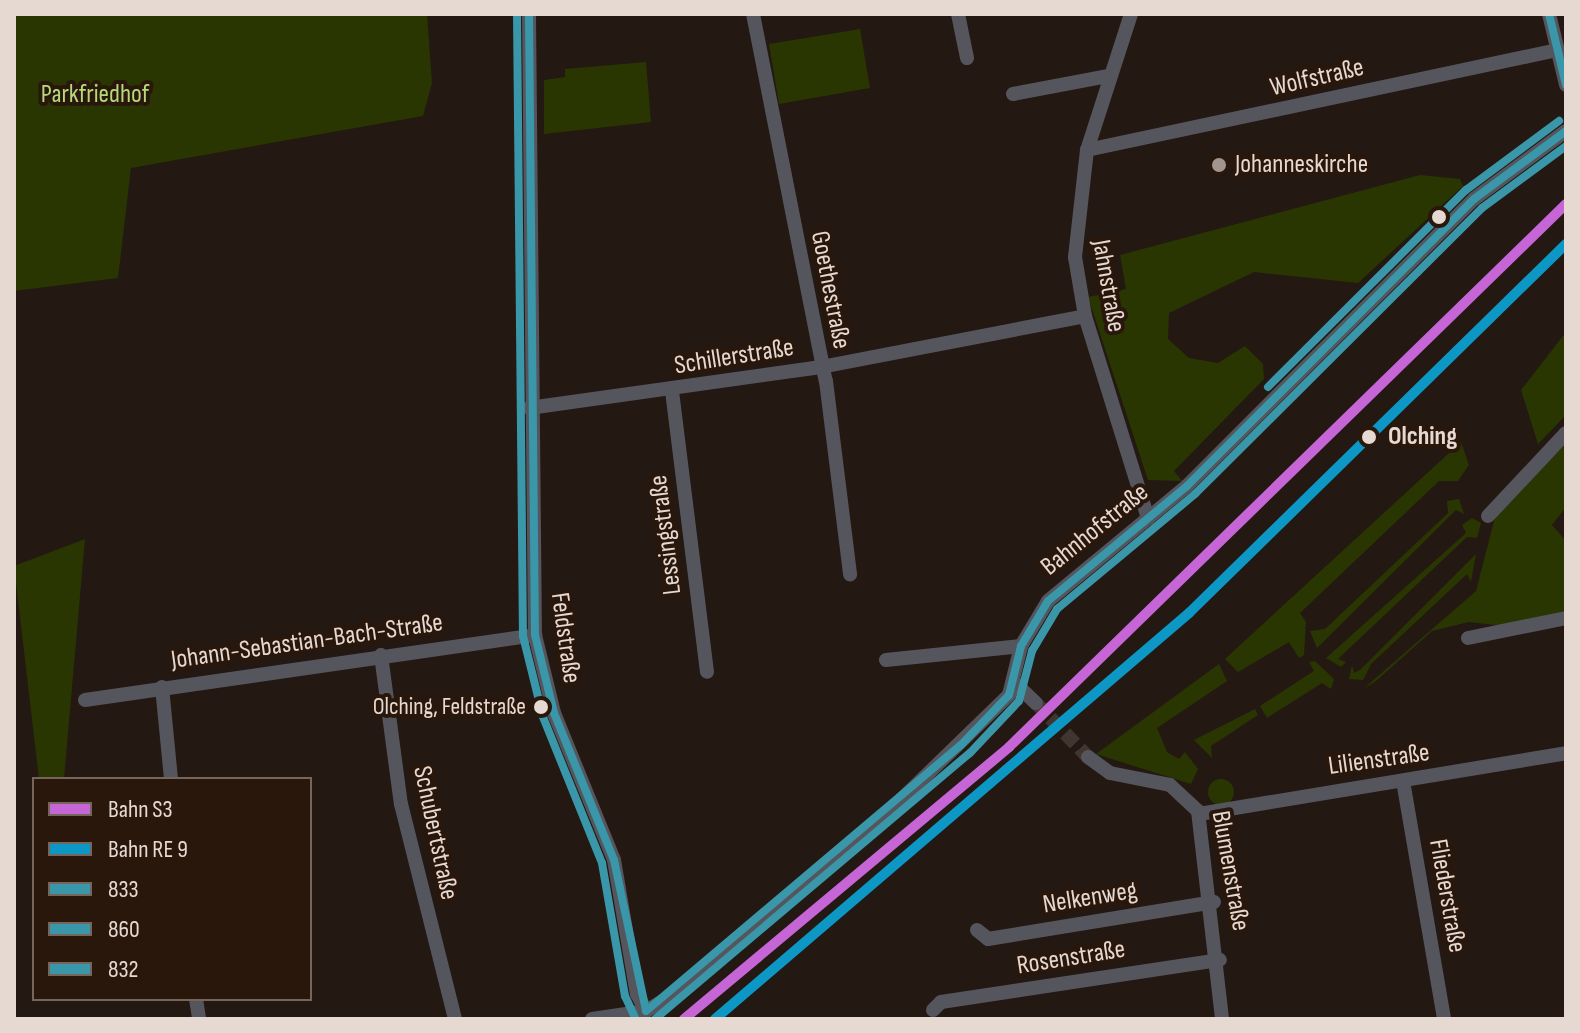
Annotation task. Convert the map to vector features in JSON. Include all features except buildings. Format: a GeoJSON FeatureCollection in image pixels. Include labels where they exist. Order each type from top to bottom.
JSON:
{"type":"FeatureCollection","features":[{"type":"Feature","properties":{"kind":"street","name":"Feldstraße"},"geometry":{"type":"LineString","coordinates":[[529,14],[529,408],[535,635],[554,713],[614,860],[637,994],[646,1011]]}},
{"type":"Feature","properties":{"kind":"street","name":"Goethestraße"},"geometry":{"type":"LineString","coordinates":[[753,14],[821,367],[850,575]]}},
{"type":"Feature","properties":{"kind":"street"},"geometry":{"type":"LineString","coordinates":[[958,14],[967,58]]}},
{"type":"Feature","properties":{"kind":"street","name":"Jahnstraße"},"geometry":{"type":"LineString","coordinates":[[1131,14],[1107,76],[1087,150],[1074,234],[1085,316],[1148,518]]}},
{"type":"Feature","properties":{"kind":"street"},"geometry":{"type":"LineString","coordinates":[[1549,14],[1566,85]]}},
{"type":"Feature","properties":{"kind":"street","name":"Wolfstraße"},"geometry":{"type":"LineString","coordinates":[[1087,150],[1558,50]]}},
{"type":"Feature","properties":{"kind":"street"},"geometry":{"type":"LineString","coordinates":[[1013,94],[1107,76]]}},
{"type":"Feature","properties":{"kind":"street","name":"Bahnhofstraße"},"geometry":{"type":"LineString","coordinates":[[1015,683],[1021,646],[1048,601],[1148,518],[1474,199],[1566,131]]}},
{"type":"Feature","properties":{"kind":"street","name":"Schillerstraße"},"geometry":{"type":"LineString","coordinates":[[529,408],[672,391],[821,367],[1085,316]]}},
{"type":"Feature","properties":{"kind":"street","name":"Lessingstraße"},"geometry":{"type":"LineString","coordinates":[[672,391],[707,672]]}},
{"type":"Feature","properties":{"kind":"street"},"geometry":{"type":"LineString","coordinates":[[1488,516],[1566,433]]}},
{"type":"Feature","properties":{"kind":"street"},"geometry":{"type":"LineString","coordinates":[[1468,638],[1566,618]]}},
{"type":"Feature","properties":{"kind":"street","name":"Johann-Sebastian-Bach-Straße"},"geometry":{"type":"LineString","coordinates":[[85,700],[535,635]]}},
{"type":"Feature","properties":{"kind":"street"},"geometry":{"type":"LineString","coordinates":[[886,660],[1021,646]]}},
{"type":"Feature","properties":{"kind":"street","name":"Schubertstraße"},"geometry":{"type":"LineString","coordinates":[[381,655],[401,804],[455,1019]]}},
{"type":"Feature","properties":{"kind":"street"},"geometry":{"type":"LineString","coordinates":[[592,1019],[646,1011],[879,821],[1015,683],[1036,703]]}},
{"type":"Feature","properties":{"kind":"street"},"geometry":{"type":"LineString","coordinates":[[162,687],[171,777]]}},
{"type":"Feature","properties":{"kind":"street","name":"Lilienstraße"},"geometry":{"type":"LineString","coordinates":[[1199,814],[1566,753]]}},
{"type":"Feature","properties":{"kind":"street","name":"Blumenstraße"},"geometry":{"type":"LineString","coordinates":[[1088,757],[1110,773],[1170,785],[1199,814],[1214,902],[1222,1019]]}},
{"type":"Feature","properties":{"kind":"street","name":"Fliederstraße"},"geometry":{"type":"LineString","coordinates":[[1403,781],[1444,1019]]}},
{"type":"Feature","properties":{"kind":"street","name":"Nelkenweg"},"geometry":{"type":"LineString","coordinates":[[977,930],[988,939],[1214,902]]}},
{"type":"Feature","properties":{"kind":"street","name":"Rosenstraße"},"geometry":{"type":"LineString","coordinates":[[933,1010],[941,1002],[1220,960]]}},
{"type":"Feature","properties":{"kind":"green space","name":"Parkfriedhof"},"geometry":{"type":"Polygon","coordinates":[[[14,14],[427,14],[432,83],[423,116],[131,168],[118,278],[14,291],[14,14]]]}},
{"type":"Feature","properties":{"kind":"green space"},"geometry":{"type":"Polygon","coordinates":[[[860,29],[870,88],[779,104],[769,44],[860,29]]]}},
{"type":"Feature","properties":{"kind":"green space"},"geometry":{"type":"Polygon","coordinates":[[[646,62],[651,122],[544,134],[544,80],[565,77],[565,69],[646,62]]]}},
{"type":"Feature","properties":{"kind":"green space"},"geometry":{"type":"Polygon","coordinates":[[[1420,175],[1460,179],[1463,186],[1358,283],[1254,272],[1169,313],[1168,339],[1189,358],[1218,363],[1245,346],[1263,364],[1264,379],[1174,471],[1182,481],[1148,480],[1088,297],[1126,289],[1120,255],[1420,175]]]}},
{"type":"Feature","properties":{"kind":"green space"},"geometry":{"type":"Polygon","coordinates":[[[1566,332],[1566,415],[1538,444],[1521,390],[1566,332]]]}},
{"type":"Feature","properties":{"kind":"green space"},"geometry":{"type":"Polygon","coordinates":[[[1461,442],[1469,465],[1458,481],[1439,481],[1300,613],[1306,622],[1304,655],[1299,658],[1289,642],[1238,672],[1225,659],[1461,442]]]}},
{"type":"Feature","properties":{"kind":"green space"},"geometry":{"type":"Polygon","coordinates":[[[1566,443],[1566,507],[1552,525],[1566,541],[1566,611],[1504,626],[1469,622],[1432,631],[1363,689],[1476,591],[1495,517],[1566,443]]]}},
{"type":"Feature","properties":{"kind":"green space"},"geometry":{"type":"Polygon","coordinates":[[[1459,499],[1464,514],[1456,510],[1317,648],[1310,631],[1325,629],[1448,513],[1447,501],[1459,499]]]}},
{"type":"Feature","properties":{"kind":"green space"},"geometry":{"type":"Polygon","coordinates":[[[1472,518],[1481,523],[1477,538],[1467,537],[1338,659],[1346,662],[1341,667],[1326,658],[1466,533],[1462,525],[1472,518]]]}},
{"type":"Feature","properties":{"kind":"green space"},"geometry":{"type":"Polygon","coordinates":[[[85,539],[64,777],[39,777],[14,566],[85,539]]]}},
{"type":"Feature","properties":{"kind":"green space"},"geometry":{"type":"Polygon","coordinates":[[[1476,554],[1471,582],[1467,574],[1371,664],[1363,680],[1349,679],[1352,665],[1354,673],[1360,670],[1476,554]]]}},
{"type":"Feature","properties":{"kind":"green space"},"geometry":{"type":"Polygon","coordinates":[[[1315,661],[1334,679],[1331,689],[1322,683],[1267,718],[1260,706],[1314,671],[1309,662],[1315,661]]]}},
{"type":"Feature","properties":{"kind":"green space"},"geometry":{"type":"Polygon","coordinates":[[[1219,664],[1227,681],[1157,728],[1167,752],[1179,759],[1185,752],[1198,769],[1191,784],[1096,754],[1219,664]]]}},
{"type":"Feature","properties":{"kind":"green space"},"geometry":{"type":"Polygon","coordinates":[[[1255,709],[1258,715],[1211,746],[1212,758],[1194,740],[1255,709]]]}},
{"type":"Feature","properties":{"kind":"green space"},"geometry":{"type":"Polygon","coordinates":[[[1221,779],[1230,783],[1234,792],[1230,801],[1221,805],[1212,801],[1208,792],[1212,783],[1221,779]]]}},
{"type":"Feature","properties":{"kind":"tunnel"},"geometry":{"type":"LineString","coordinates":[[1036,703],[1088,757]]}},
{"type":"Feature","properties":{"kind":"rail line","name":"S3"},"geometry":{"type":"LineString","coordinates":[[684,1019],[1009,747],[1566,204]]}},
{"type":"Feature","properties":{"kind":"transit line","name":"860"},"geometry":{"type":"LineString","coordinates":[[517,14],[523,636],[543,717],[602,863],[625,996],[635,1017]]}},
{"type":"Feature","properties":{"kind":"transit line","name":"833"},"geometry":{"type":"LineString","coordinates":[[529,14],[535,635],[554,713],[614,860],[646,1011]]}},
{"type":"Feature","properties":{"kind":"transit line","name":"833"},"geometry":{"type":"LineString","coordinates":[[1549,14],[1566,85]]}},
{"type":"Feature","properties":{"kind":"transit line","name":"832"},"geometry":{"type":"LineString","coordinates":[[1268,387],[1466,190],[1559,121]]}},
{"type":"Feature","properties":{"kind":"transit line","name":"833"},"geometry":{"type":"LineString","coordinates":[[646,1011],[961,745],[1009,695],[1021,646],[1048,601],[1187,486],[1474,199],[1566,131]]}},
{"type":"Feature","properties":{"kind":"transit line","name":"860"},"geometry":{"type":"LineString","coordinates":[[655,1019],[970,753],[1019,701],[1032,651],[1057,609],[1195,494],[1482,208],[1566,146]]}},
{"type":"Feature","properties":{"kind":"transit line"},"geometry":{"type":"LineString","coordinates":[[715,1019],[1189,613],[1566,244]]}},
{"type":"Feature","properties":{"kind":"place","name":"Johanneskirche"},"geometry":{"type":"Point","coordinates":[1219,165]}},
{"type":"Feature","properties":{"kind":"place","name":"Olching"},"geometry":{"type":"Point","coordinates":[1369,437]}},
{"type":"Feature","properties":{"kind":"place","name":"Olching, Feldstraße"},"geometry":{"type":"Point","coordinates":[541,707]}}]}
